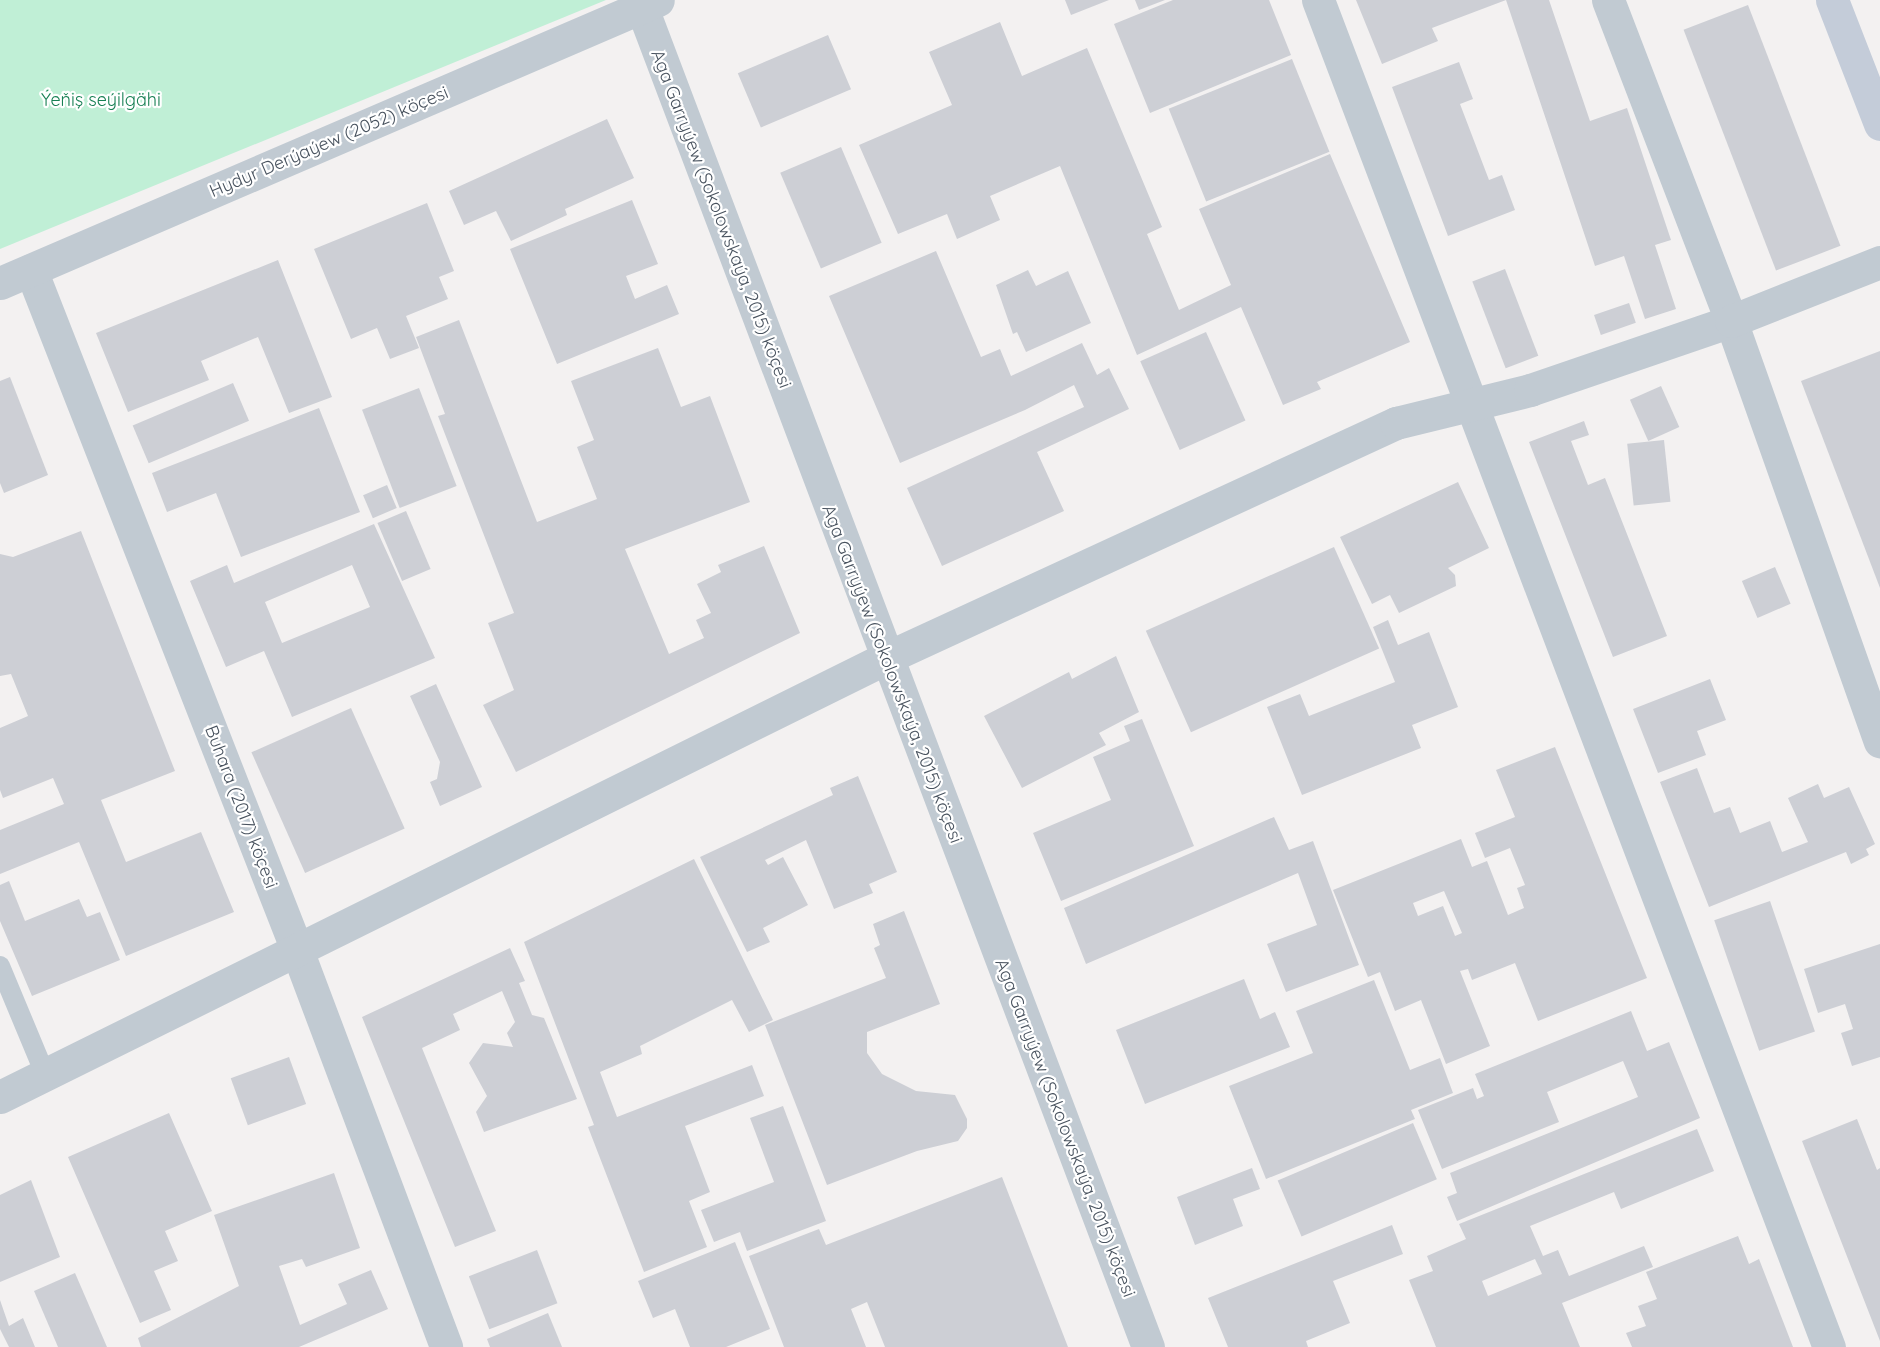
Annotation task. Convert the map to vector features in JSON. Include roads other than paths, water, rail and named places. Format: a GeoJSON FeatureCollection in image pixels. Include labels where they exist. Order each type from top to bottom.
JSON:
{"type":"FeatureCollection","features":[{"type":"Feature","properties":{"kind":"street"},"geometry":{"type":"LineString","coordinates":[[1318,0],[1829,1347]]}},
{"type":"Feature","properties":{"kind":"street"},"geometry":{"type":"LineString","coordinates":[[1608,0],[1731,321],[1880,741]]}},
{"type":"Feature","properties":{"kind":"street"},"geometry":{"type":"LineString","coordinates":[[1832,0],[1880,124]]}},
{"type":"Feature","properties":{"kind":"street","name":"Hydyr Derýaýew (2052) köçesi"},"geometry":{"type":"LineString","coordinates":[[0,283],[646,2]]}},
{"type":"Feature","properties":{"kind":"street","name":"Aga Garryýew (Sokolowskaýa, 2015) köçesi"},"geometry":{"type":"LineString","coordinates":[[646,2],[886,658],[1148,1347]]}},
{"type":"Feature","properties":{"kind":"street"},"geometry":{"type":"LineString","coordinates":[[0,1097],[886,658],[1396,423],[1530,390],[1731,321],[1880,262]]}},
{"type":"Feature","properties":{"kind":"street","name":"Buhara (2017) köçesi"},"geometry":{"type":"LineString","coordinates":[[31,270],[297,950],[446,1347]]}},
{"type":"Feature","properties":{"kind":"lane"},"geometry":{"type":"LineString","coordinates":[[0,966],[45,1074]]}},
{"type":"Feature","properties":{"kind":"park label","name":"Ýeňiş seýilgähi"},"geometry":{"type":"Point","coordinates":[101,100]}}]}
